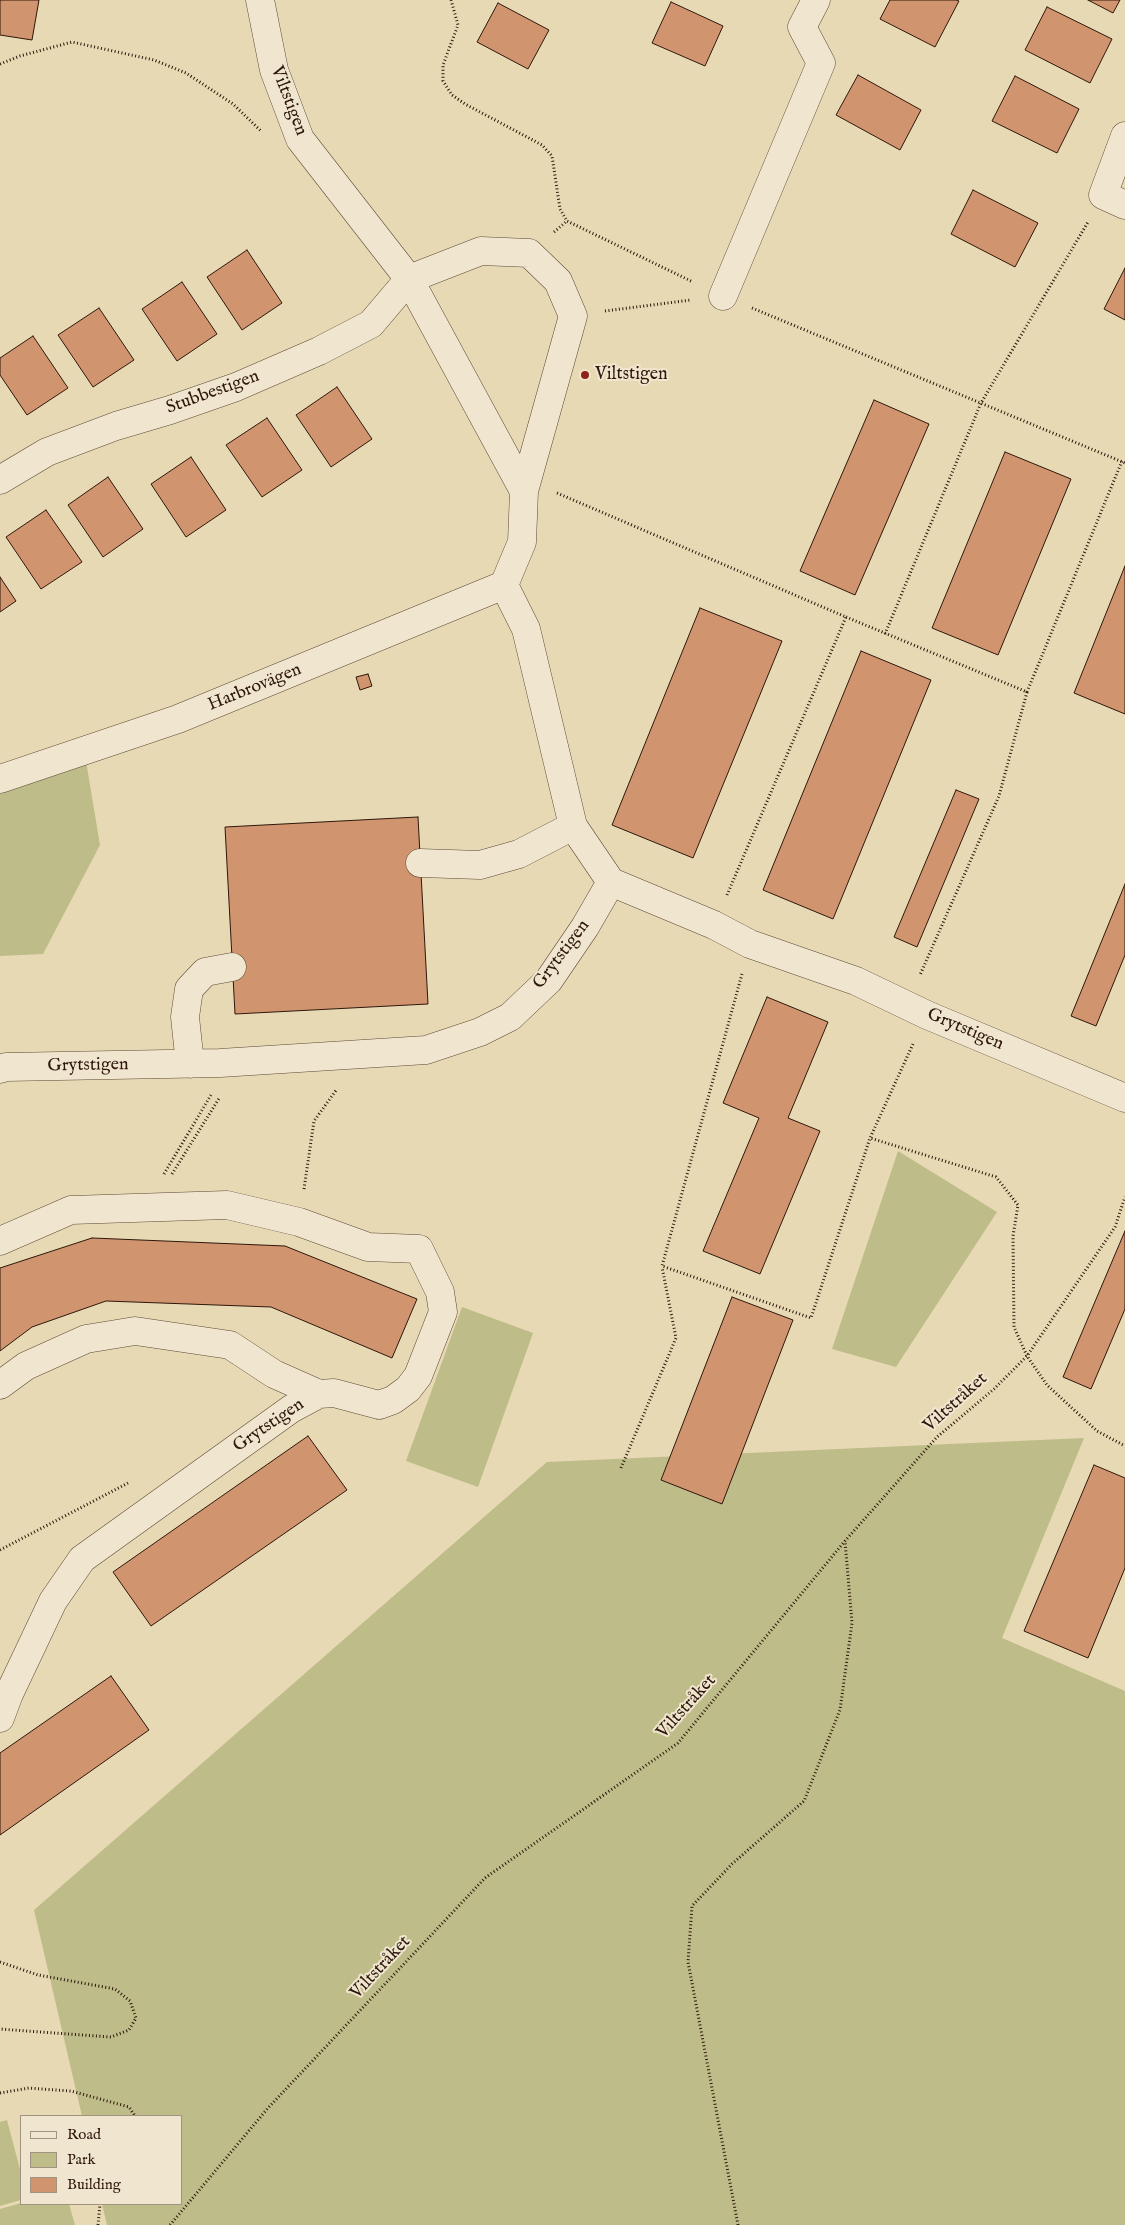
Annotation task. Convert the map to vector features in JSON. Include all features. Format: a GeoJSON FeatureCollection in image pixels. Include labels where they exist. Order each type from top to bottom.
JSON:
{"type":"FeatureCollection","features":[{"type":"Feature","properties":{"kind":"street","name":"Viltstigen"},"geometry":{"type":"LineString","coordinates":[[260,0],[274,70],[300,139],[408,279],[524,492]]}},
{"type":"Feature","properties":{"kind":"street"},"geometry":{"type":"LineString","coordinates":[[723,296],[821,63],[802,27],[816,0]]}},
{"type":"Feature","properties":{"kind":"street"},"geometry":{"type":"LineString","coordinates":[[1114,200],[1125,136]]}},
{"type":"Feature","properties":{"kind":"street"},"geometry":{"type":"LineString","coordinates":[[408,279],[481,251],[529,252],[558,281],[572,316],[524,492],[522,542],[504,585],[526,629],[573,826],[611,882]]}},
{"type":"Feature","properties":{"kind":"street","name":"Stubbestigen"},"geometry":{"type":"LineString","coordinates":[[0,480],[47,452],[116,426],[236,387],[319,351],[371,324],[408,279]]}},
{"type":"Feature","properties":{"kind":"street","name":"Harbrovägen"},"geometry":{"type":"LineString","coordinates":[[0,779],[178,720],[504,585]]}},
{"type":"Feature","properties":{"kind":"street"},"geometry":{"type":"LineString","coordinates":[[420,863],[480,864],[519,854],[573,826]]}},
{"type":"Feature","properties":{"kind":"street","name":"Grytstigen"},"geometry":{"type":"LineString","coordinates":[[0,1069],[6,1067],[228,1063],[426,1050],[480,1032],[510,1017],[549,980],[585,928],[611,882],[714,926],[750,944],[856,982],[1125,1098]]}},
{"type":"Feature","properties":{"kind":"street"},"geometry":{"type":"LineString","coordinates":[[190,1064],[185,1017],[189,990],[205,972],[232,967]]}},
{"type":"Feature","properties":{"kind":"street","name":"Grytstigen"},"geometry":{"type":"LineString","coordinates":[[0,1241],[71,1210],[227,1206],[299,1222],[368,1247],[419,1249],[440,1292],[443,1312],[418,1376],[408,1389],[393,1400],[378,1405],[334,1394],[319,1394],[291,1409],[82,1559],[53,1601],[9,1694],[0,1718]]}},
{"type":"Feature","properties":{"kind":"street"},"geometry":{"type":"LineString","coordinates":[[0,1385],[26,1366],[86,1339],[135,1331],[230,1345],[274,1374],[319,1394]]}},
{"type":"Feature","properties":{"kind":"path"},"geometry":{"type":"LineString","coordinates":[[451,0],[458,25],[443,65],[443,81],[452,95],[465,104],[542,145],[552,156],[560,209],[567,221],[723,296],[1124,462],[1027,692],[999,796],[917,1009],[870,1138],[811,1318],[662,1266]]}},
{"type":"Feature","properties":{"kind":"path"},"geometry":{"type":"LineString","coordinates":[[0,64],[20,56],[72,42],[154,60],[186,73],[233,104],[265,135]]}},
{"type":"Feature","properties":{"kind":"path"},"geometry":{"type":"LineString","coordinates":[[885,634],[981,403],[1114,200]]}},
{"type":"Feature","properties":{"kind":"path"},"geometry":{"type":"LineString","coordinates":[[572,316],[723,296]]}},
{"type":"Feature","properties":{"kind":"path"},"geometry":{"type":"LineString","coordinates":[[524,492],[556,493],[885,634],[1027,692]]}},
{"type":"Feature","properties":{"kind":"path"},"geometry":{"type":"LineString","coordinates":[[714,926],[846,617]]}},
{"type":"Feature","properties":{"kind":"path"},"geometry":{"type":"LineString","coordinates":[[621,1468],[676,1338],[662,1266],[750,944]]}},
{"type":"Feature","properties":{"kind":"path"},"geometry":{"type":"LineString","coordinates":[[306,1177],[314,1120],[363,1054]]}},
{"type":"Feature","properties":{"kind":"path"},"geometry":{"type":"LineString","coordinates":[[155,1208],[169,1180],[216,1105],[228,1063]]}},
{"type":"Feature","properties":{"kind":"path"},"geometry":{"type":"LineString","coordinates":[[155,1208],[159,1183],[210,1098],[228,1063]]}},
{"type":"Feature","properties":{"kind":"path"},"geometry":{"type":"LineString","coordinates":[[870,1138],[996,1178],[1018,1205],[1013,1236],[1014,1327],[1027,1356],[1047,1385],[1090,1425],[1098,1432],[1125,1446]]}},
{"type":"Feature","properties":{"kind":"path","name":"Viltstråket"},"geometry":{"type":"LineString","coordinates":[[170,2225],[268,2108],[485,1878],[678,1743],[845,1541],[937,1437],[994,1389],[1027,1356],[1114,1227],[1125,1197]]}},
{"type":"Feature","properties":{"kind":"path"},"geometry":{"type":"LineString","coordinates":[[0,1550],[136,1479]]}},
{"type":"Feature","properties":{"kind":"path"},"geometry":{"type":"LineString","coordinates":[[738,2225],[688,1962],[692,1906],[732,1864],[804,1802],[840,1710],[852,1622],[845,1541]]}},
{"type":"Feature","properties":{"kind":"path"},"geometry":{"type":"LineString","coordinates":[[0,1962],[38,1975],[115,1989],[130,2001],[136,2018],[129,2030],[111,2037],[0,2029]]}},
{"type":"Feature","properties":{"kind":"path"},"geometry":{"type":"LineString","coordinates":[[0,2093],[29,2088],[71,2091],[129,2107],[134,2115]]}},
{"type":"Feature","properties":{"kind":"path"},"geometry":{"type":"LineString","coordinates":[[98,2225],[100,2205]]}},
{"type":"Feature","properties":{"kind":"green space"},"geometry":{"type":"Polygon","coordinates":[[[86,761],[100,845],[43,954],[0,956],[0,794],[86,761]]]}},
{"type":"Feature","properties":{"kind":"green space"},"geometry":{"type":"Polygon","coordinates":[[[898,1151],[997,1212],[896,1367],[832,1349],[898,1151]]]}},
{"type":"Feature","properties":{"kind":"green space"},"geometry":{"type":"Polygon","coordinates":[[[462,1307],[533,1333],[478,1487],[406,1461],[462,1307]]]}},
{"type":"Feature","properties":{"kind":"green space"},"geometry":{"type":"Polygon","coordinates":[[[1084,1438],[1002,1638],[1125,1691],[1125,2225],[107,2225],[102,2205],[182,2205],[182,2115],[82,2115],[34,1910],[547,1462],[1084,1438]]]}},
{"type":"Feature","properties":{"kind":"green space"},"geometry":{"type":"Polygon","coordinates":[[[7,2120],[20,2169],[20,2200],[0,2206],[0,2122],[7,2120]]]}},
{"type":"Feature","properties":{"kind":"green space"},"geometry":{"type":"Polygon","coordinates":[[[20,2203],[20,2205],[69,2205],[75,2225],[0,2225],[0,2209],[20,2203]]]}},
{"type":"Feature","properties":{"kind":"building"},"geometry":{"type":"Polygon","coordinates":[[[0,0],[39,0],[32,40],[0,35],[0,0]]]}},
{"type":"Feature","properties":{"kind":"building"},"geometry":{"type":"Polygon","coordinates":[[[890,0],[959,1],[935,47],[880,19],[890,0]]]}},
{"type":"Feature","properties":{"kind":"building"},"geometry":{"type":"Polygon","coordinates":[[[1088,0],[1120,0],[1113,13],[1088,0]]]}},
{"type":"Feature","properties":{"kind":"building"},"geometry":{"type":"Polygon","coordinates":[[[671,2],[723,26],[705,66],[652,43],[671,2]]]}},
{"type":"Feature","properties":{"kind":"building"},"geometry":{"type":"Polygon","coordinates":[[[498,3],[549,30],[528,69],[477,42],[498,3]]]}},
{"type":"Feature","properties":{"kind":"building"},"geometry":{"type":"Polygon","coordinates":[[[1047,7],[1112,39],[1090,83],[1025,50],[1047,7]]]}},
{"type":"Feature","properties":{"kind":"building"},"geometry":{"type":"Polygon","coordinates":[[[858,75],[921,110],[900,150],[836,115],[858,75]]]}},
{"type":"Feature","properties":{"kind":"building"},"geometry":{"type":"Polygon","coordinates":[[[1015,76],[1079,109],[1057,153],[992,121],[1015,76]]]}},
{"type":"Feature","properties":{"kind":"building"},"geometry":{"type":"Polygon","coordinates":[[[973,190],[1038,223],[1015,267],[951,234],[973,190]]]}},
{"type":"Feature","properties":{"kind":"building"},"geometry":{"type":"Polygon","coordinates":[[[247,250],[282,303],[242,330],[207,277],[247,250]]]}},
{"type":"Feature","properties":{"kind":"building"},"geometry":{"type":"Polygon","coordinates":[[[1125,268],[1125,320],[1104,309],[1125,268]]]}},
{"type":"Feature","properties":{"kind":"building"},"geometry":{"type":"Polygon","coordinates":[[[182,282],[217,334],[177,361],[142,309],[182,282]]]}},
{"type":"Feature","properties":{"kind":"building"},"geometry":{"type":"Polygon","coordinates":[[[99,308],[134,360],[93,387],[58,335],[99,308]]]}},
{"type":"Feature","properties":{"kind":"building"},"geometry":{"type":"Polygon","coordinates":[[[33,336],[68,388],[27,415],[0,375],[0,358],[33,336]]]}},
{"type":"Feature","properties":{"kind":"building"},"geometry":{"type":"Polygon","coordinates":[[[337,387],[372,439],[331,467],[296,415],[337,387]]]}},
{"type":"Feature","properties":{"kind":"building"},"geometry":{"type":"Polygon","coordinates":[[[874,400],[929,424],[855,595],[800,571],[874,400]]]}},
{"type":"Feature","properties":{"kind":"building"},"geometry":{"type":"Polygon","coordinates":[[[267,418],[302,470],[262,497],[226,445],[267,418]]]}},
{"type":"Feature","properties":{"kind":"building"},"geometry":{"type":"Polygon","coordinates":[[[1005,452],[1071,479],[998,655],[932,628],[1005,452]]]}},
{"type":"Feature","properties":{"kind":"building"},"geometry":{"type":"Polygon","coordinates":[[[191,457],[226,510],[186,537],[151,484],[191,457]]]}},
{"type":"Feature","properties":{"kind":"building"},"geometry":{"type":"Polygon","coordinates":[[[108,477],[143,529],[103,557],[68,505],[108,477]]]}},
{"type":"Feature","properties":{"kind":"building"},"geometry":{"type":"Polygon","coordinates":[[[46,510],[82,562],[41,589],[6,537],[46,510]]]}},
{"type":"Feature","properties":{"kind":"building"},"geometry":{"type":"Polygon","coordinates":[[[1125,566],[1125,714],[1074,693],[1125,566]]]}},
{"type":"Feature","properties":{"kind":"building"},"geometry":{"type":"Polygon","coordinates":[[[0,577],[16,601],[0,612],[0,577]]]}},
{"type":"Feature","properties":{"kind":"building"},"geometry":{"type":"Polygon","coordinates":[[[700,608],[782,641],[693,858],[612,825],[700,608]]]}},
{"type":"Feature","properties":{"kind":"building"},"geometry":{"type":"Polygon","coordinates":[[[861,651],[931,680],[833,919],[763,890],[861,651]]]}},
{"type":"Feature","properties":{"kind":"building"},"geometry":{"type":"Polygon","coordinates":[[[368,674],[372,686],[360,690],[356,677],[368,674]]]}},
{"type":"Feature","properties":{"kind":"building"},"geometry":{"type":"Polygon","coordinates":[[[956,790],[979,799],[917,947],[894,937],[956,790]]]}},
{"type":"Feature","properties":{"kind":"building"},"geometry":{"type":"Polygon","coordinates":[[[418,817],[428,1004],[235,1014],[225,827],[418,817]]]}},
{"type":"Feature","properties":{"kind":"building"},"geometry":{"type":"Polygon","coordinates":[[[1125,884],[1125,955],[1096,1026],[1071,1016],[1125,884]]]}},
{"type":"Feature","properties":{"kind":"building"},"geometry":{"type":"Polygon","coordinates":[[[767,997],[828,1022],[788,1118],[820,1131],[760,1274],[703,1251],[759,1118],[723,1103],[767,997]]]}},
{"type":"Feature","properties":{"kind":"building"},"geometry":{"type":"Polygon","coordinates":[[[1125,1231],[1125,1309],[1091,1389],[1063,1377],[1125,1231]]]}},
{"type":"Feature","properties":{"kind":"building"},"geometry":{"type":"Polygon","coordinates":[[[92,1238],[285,1246],[417,1299],[392,1358],[271,1307],[106,1301],[32,1327],[0,1351],[0,1268],[92,1238]]]}},
{"type":"Feature","properties":{"kind":"building"},"geometry":{"type":"Polygon","coordinates":[[[732,1297],[793,1320],[722,1504],[661,1480],[732,1297]]]}},
{"type":"Feature","properties":{"kind":"building"},"geometry":{"type":"Polygon","coordinates":[[[308,1436],[347,1490],[151,1626],[113,1572],[308,1436]]]}},
{"type":"Feature","properties":{"kind":"building"},"geometry":{"type":"Polygon","coordinates":[[[1094,1465],[1125,1478],[1125,1568],[1088,1658],[1024,1631],[1094,1465]]]}},
{"type":"Feature","properties":{"kind":"building"},"geometry":{"type":"Polygon","coordinates":[[[111,1676],[149,1730],[0,1835],[0,1753],[111,1676]]]}},
{"type":"Feature","properties":{"kind":"place","name":"Viltstigen"},"geometry":{"type":"Point","coordinates":[585,375]}}]}
